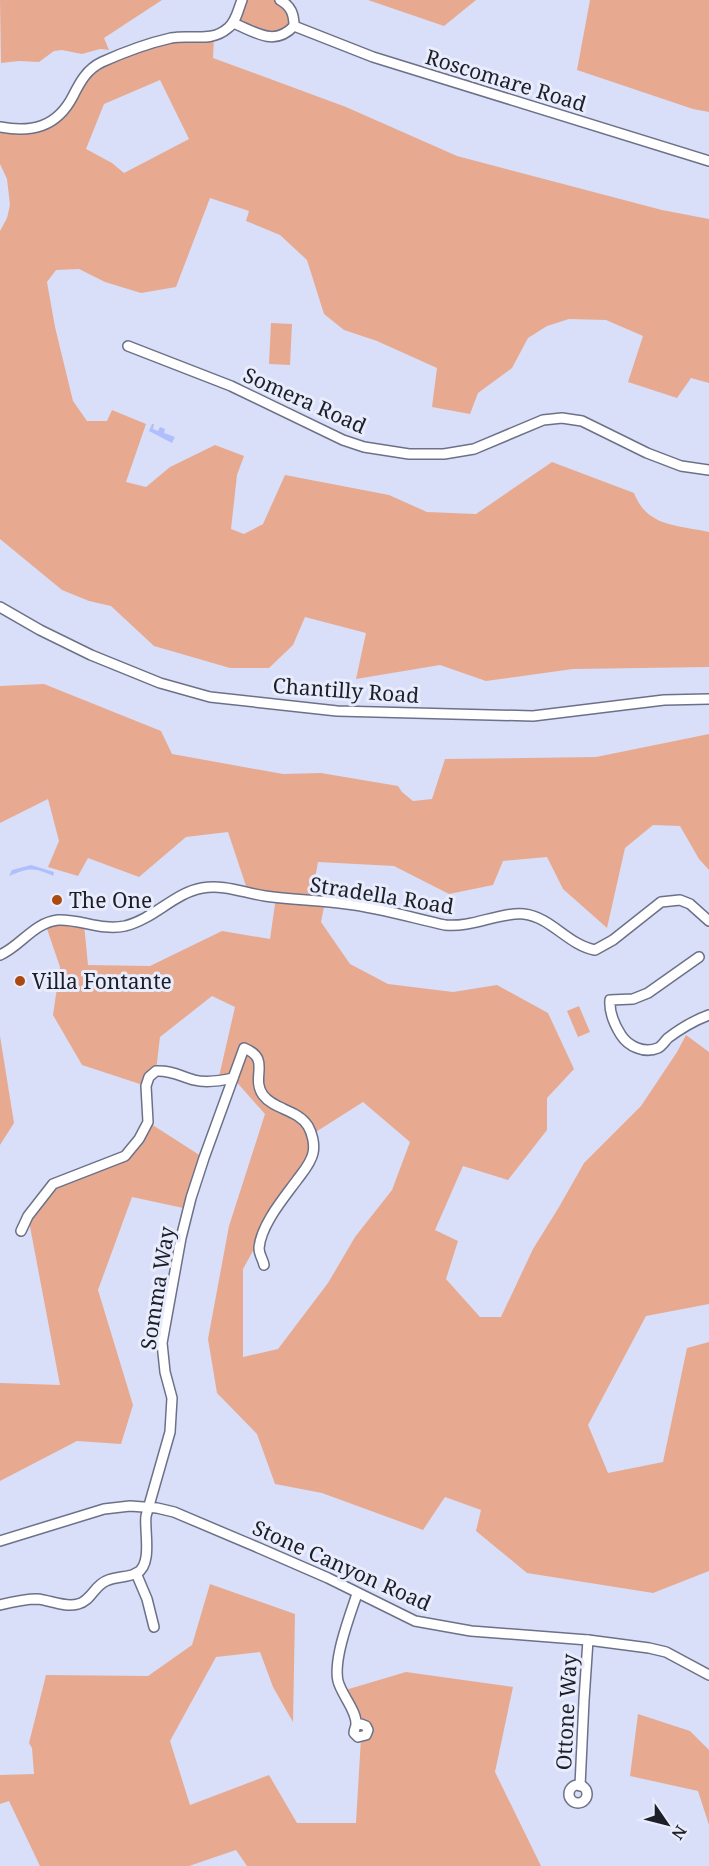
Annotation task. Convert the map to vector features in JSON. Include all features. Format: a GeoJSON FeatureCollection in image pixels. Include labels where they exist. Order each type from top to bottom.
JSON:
{"type":"FeatureCollection","features":[{"type":"Feature","properties":{"kind":"street"},"geometry":{"type":"LineString","coordinates":[[0,127],[32,128],[51,122],[67,107],[89,71],[103,62],[172,38],[214,37],[228,29],[233,23],[242,0]]}},
{"type":"Feature","properties":{"kind":"street"},"geometry":{"type":"LineString","coordinates":[[233,23],[267,37],[276,38],[286,34],[294,26],[294,15],[290,7],[280,0]]}},
{"type":"Feature","properties":{"kind":"street","name":"Roscomare Road"},"geometry":{"type":"LineString","coordinates":[[294,26],[373,57],[709,161]]}},
{"type":"Feature","properties":{"kind":"street","name":"Somera Road"},"geometry":{"type":"LineString","coordinates":[[128,346],[231,386],[343,440],[364,447],[409,454],[444,454],[474,449],[543,420],[562,418],[582,421],[647,453],[681,466],[709,470]]}},
{"type":"Feature","properties":{"kind":"street","name":"Chantilly Road"},"geometry":{"type":"LineString","coordinates":[[0,607],[91,655],[160,683],[210,697],[337,711],[533,716],[664,700],[709,699]]}},
{"type":"Feature","properties":{"kind":"street","name":"Stradella Road"},"geometry":{"type":"LineString","coordinates":[[0,955],[45,923],[71,921],[97,927],[126,926],[150,915],[189,891],[212,886],[264,896],[349,904],[445,926],[457,927],[522,914],[539,919],[578,945],[595,950],[661,902],[680,900],[690,904],[709,921]]}},
{"type":"Feature","properties":{"kind":"street"},"geometry":{"type":"LineString","coordinates":[[699,957],[648,993],[633,999],[610,1000],[609,1010],[620,1034],[632,1046],[643,1050],[658,1048],[693,1022],[709,1015]]}},
{"type":"Feature","properties":{"kind":"street","name":"Somma Way"},"geometry":{"type":"LineString","coordinates":[[136,1573],[141,1570],[146,1557],[148,1545],[144,1529],[148,1507],[170,1432],[172,1398],[165,1372],[162,1343],[181,1238],[191,1197],[244,1048],[253,1052],[258,1058],[261,1092],[273,1103],[302,1118],[309,1128],[314,1144],[313,1154],[304,1170],[276,1207],[265,1228],[259,1246],[259,1254],[264,1263]]}},
{"type":"Feature","properties":{"kind":"street"},"geometry":{"type":"LineString","coordinates":[[21,1231],[28,1216],[53,1184],[126,1156],[148,1122],[146,1086],[149,1077],[156,1071],[175,1072],[195,1080],[218,1081],[233,1078]]}},
{"type":"Feature","properties":{"kind":"street","name":"Stone Canyon Road"},"geometry":{"type":"LineString","coordinates":[[0,1541],[104,1509],[119,1506],[148,1507],[174,1512],[200,1523],[416,1621],[471,1631],[628,1644],[666,1652],[709,1674]]}},
{"type":"Feature","properties":{"kind":"street"},"geometry":{"type":"LineString","coordinates":[[0,1605],[37,1599],[70,1606],[77,1605],[85,1602],[105,1581],[136,1573],[147,1599],[153,1627]]}},
{"type":"Feature","properties":{"kind":"street"},"geometry":{"type":"LineString","coordinates":[[356,1725],[354,1715],[338,1680],[338,1670],[345,1630],[357,1593]]}},
{"type":"Feature","properties":{"kind":"street","name":"Ottone Way"},"geometry":{"type":"LineString","coordinates":[[580,1786],[588,1640]]}},
{"type":"Feature","properties":{"kind":"shaded area"},"geometry":{"type":"Polygon","coordinates":[[[0,0],[162,0],[104,38],[109,50],[100,49],[82,54],[62,50],[54,51],[39,62],[1,63],[0,0]]]}},
{"type":"Feature","properties":{"kind":"shaded area"},"geometry":{"type":"Polygon","coordinates":[[[242,0],[280,0],[294,26],[276,38],[233,23],[242,0]]]}},
{"type":"Feature","properties":{"kind":"shaded area"},"geometry":{"type":"Polygon","coordinates":[[[368,0],[476,0],[444,26],[368,0]]]}},
{"type":"Feature","properties":{"kind":"shaded area"},"geometry":{"type":"Polygon","coordinates":[[[590,0],[709,0],[709,112],[693,109],[577,70],[590,0]]]}},
{"type":"Feature","properties":{"kind":"shaded area"},"geometry":{"type":"Polygon","coordinates":[[[214,37],[213,58],[346,107],[457,156],[662,210],[709,219],[709,383],[691,378],[677,398],[628,382],[643,336],[606,320],[569,319],[547,326],[528,338],[512,368],[478,393],[470,414],[432,407],[437,368],[377,341],[344,330],[324,314],[307,260],[280,235],[246,221],[249,211],[210,198],[176,287],[141,293],[105,282],[79,269],[56,270],[47,282],[73,401],[87,421],[107,421],[112,410],[146,424],[126,482],[146,487],[170,467],[215,445],[244,456],[237,475],[231,529],[244,534],[263,524],[285,475],[389,495],[427,512],[476,514],[552,462],[634,493],[647,512],[664,523],[709,532],[709,667],[573,669],[486,681],[440,665],[356,679],[366,633],[305,617],[293,645],[269,668],[230,668],[154,646],[111,606],[89,601],[62,590],[0,539],[0,231],[7,218],[10,205],[7,179],[0,164],[0,127],[51,122],[89,71],[161,42],[214,37]],[[160,80],[104,104],[86,149],[112,163],[124,173],[189,139],[160,80]]]}},
{"type":"Feature","properties":{"kind":"shaded area"},"geometry":{"type":"Polygon","coordinates":[[[271,323],[292,324],[290,365],[269,364],[271,323]]]}},
{"type":"Feature","properties":{"kind":"shaded area"},"geometry":{"type":"Polygon","coordinates":[[[44,684],[161,731],[172,754],[283,774],[321,773],[398,786],[413,801],[432,799],[445,759],[596,757],[709,734],[709,870],[699,859],[680,826],[653,825],[625,848],[607,928],[563,889],[547,857],[503,861],[493,885],[449,894],[394,866],[318,862],[311,900],[325,902],[321,922],[350,964],[388,984],[453,992],[497,985],[548,1013],[574,1069],[547,1098],[547,1130],[508,1180],[463,1166],[435,1230],[458,1241],[446,1279],[480,1317],[501,1317],[533,1249],[584,1163],[641,1106],[686,1035],[709,1052],[709,1304],[646,1316],[588,1425],[608,1473],[663,1462],[687,1348],[709,1342],[709,1571],[653,1593],[527,1573],[476,1531],[481,1510],[445,1497],[423,1530],[322,1493],[275,1484],[257,1434],[217,1393],[208,1339],[229,1226],[265,1114],[233,1078],[218,1081],[235,1007],[212,996],[160,1037],[156,1071],[146,1086],[82,1065],[53,1015],[60,967],[45,923],[84,924],[88,965],[150,966],[222,931],[270,939],[276,897],[248,892],[228,832],[186,837],[139,877],[88,858],[78,876],[48,867],[59,841],[48,799],[0,823],[0,686],[44,684]],[[363,1102],[311,1135],[313,1154],[269,1222],[243,1269],[243,1357],[278,1349],[328,1283],[355,1237],[392,1190],[410,1142],[363,1102]]]}},
{"type":"Feature","properties":{"kind":"shaded area"},"geometry":{"type":"Polygon","coordinates":[[[579,1006],[590,1032],[578,1037],[567,1011],[579,1006]]]}},
{"type":"Feature","properties":{"kind":"shaded area"},"geometry":{"type":"Polygon","coordinates":[[[0,1036],[14,1123],[0,1145],[0,1036]]]}},
{"type":"Feature","properties":{"kind":"shaded area"},"geometry":{"type":"Polygon","coordinates":[[[148,1122],[204,1158],[188,1209],[132,1197],[98,1290],[133,1405],[121,1444],[77,1441],[0,1481],[0,1383],[60,1385],[28,1216],[53,1184],[126,1156],[148,1122]]]}},
{"type":"Feature","properties":{"kind":"shaded area"},"geometry":{"type":"Polygon","coordinates":[[[210,1584],[295,1614],[293,1722],[273,1687],[260,1652],[216,1657],[170,1741],[190,1805],[269,1775],[297,1823],[356,1823],[361,1738],[342,1691],[406,1672],[513,1687],[495,1772],[541,1866],[247,1866],[236,1850],[189,1866],[40,1866],[9,1801],[0,1804],[0,1775],[34,1774],[32,1748],[29,1743],[46,1675],[148,1676],[192,1645],[210,1584]]]}},
{"type":"Feature","properties":{"kind":"shaded area"},"geometry":{"type":"Polygon","coordinates":[[[638,1714],[690,1731],[709,1750],[709,1825],[698,1791],[630,1776],[638,1714]]]}},
{"type":"Feature","properties":{"kind":"water"},"geometry":{"type":"Polygon","coordinates":[[[154,424],[153,429],[158,431],[160,427],[165,429],[164,433],[175,437],[172,443],[149,431],[154,424]]]}},
{"type":"Feature","properties":{"kind":"water"},"geometry":{"type":"Polygon","coordinates":[[[31,865],[54,872],[53,876],[31,870],[9,876],[12,870],[31,865]]]}},
{"type":"Feature","properties":{"kind":"place","name":"The One"},"geometry":{"type":"Point","coordinates":[57,900]}},
{"type":"Feature","properties":{"kind":"place","name":"Villa Fontante"},"geometry":{"type":"Point","coordinates":[20,981]}}]}
